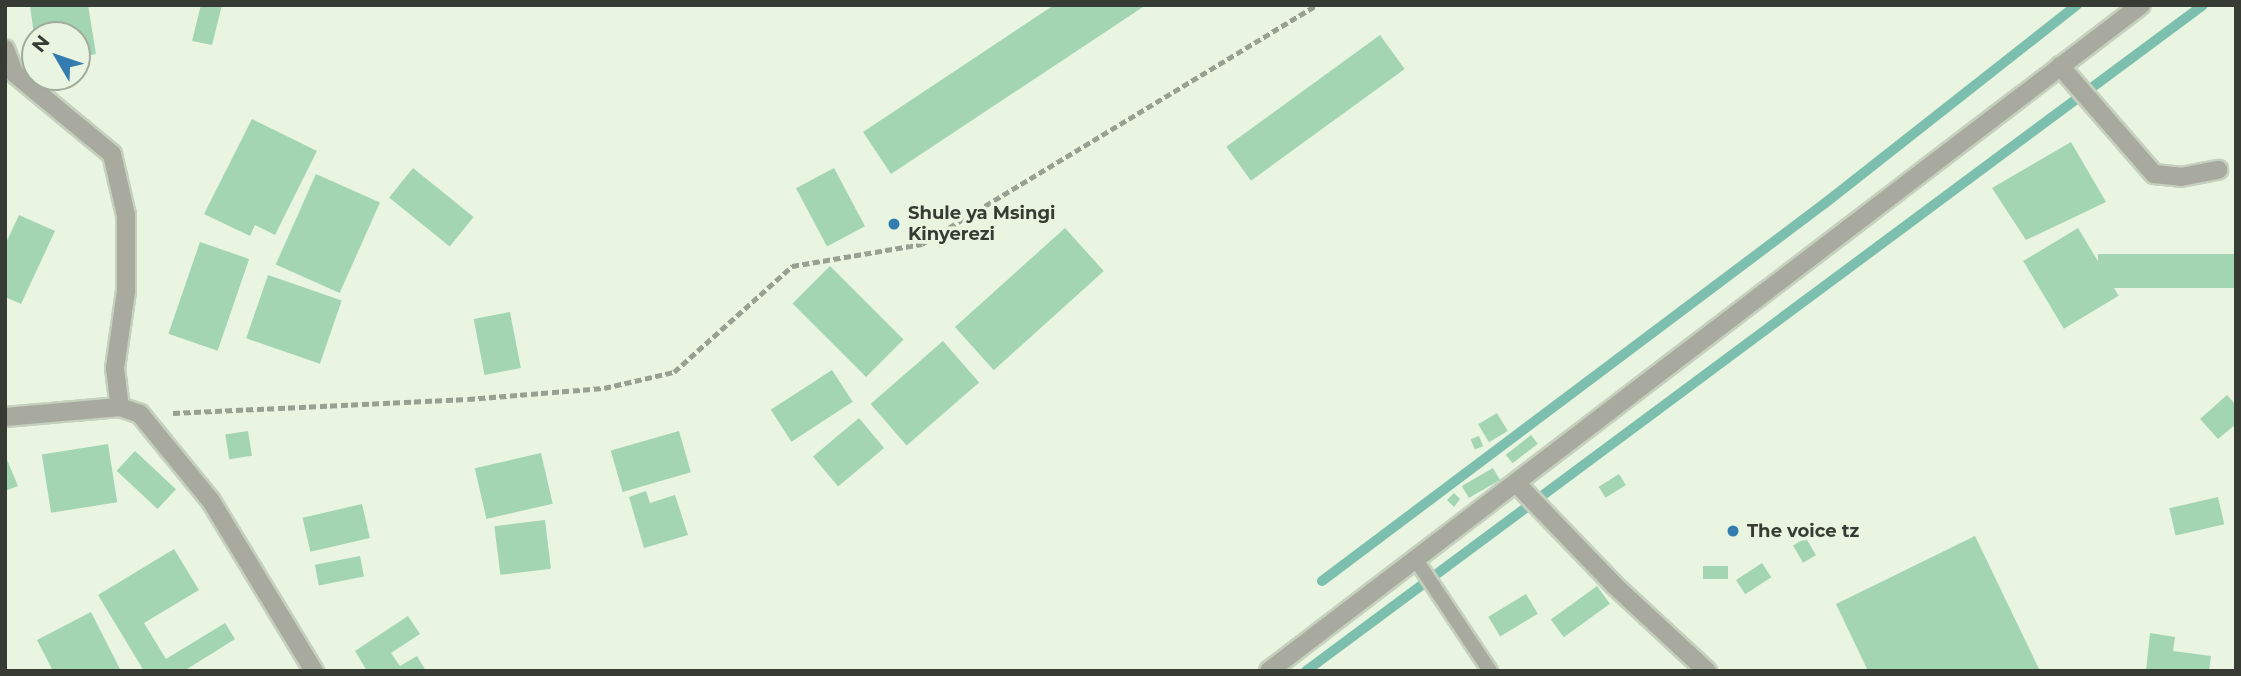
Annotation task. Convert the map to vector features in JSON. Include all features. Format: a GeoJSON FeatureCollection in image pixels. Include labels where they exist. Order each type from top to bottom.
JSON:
{"type":"FeatureCollection","features":[{"type":"Feature","properties":{"kind":"street"},"geometry":{"type":"LineString","coordinates":[[1269,671],[2141,5]]}},
{"type":"Feature","properties":{"kind":"street"},"geometry":{"type":"LineString","coordinates":[[5,49],[14,73],[112,154],[126,215],[126,291],[115,368],[120,407]]}},
{"type":"Feature","properties":{"kind":"street"},"geometry":{"type":"LineString","coordinates":[[2060,66],[2154,174],[2181,177],[2218,170]]}},
{"type":"Feature","properties":{"kind":"street"},"geometry":{"type":"LineString","coordinates":[[5,417],[120,407],[140,415],[218,510],[314,671]]}},
{"type":"Feature","properties":{"kind":"street"},"geometry":{"type":"LineString","coordinates":[[1516,482],[1614,585],[1707,671]]}},
{"type":"Feature","properties":{"kind":"lane"},"geometry":{"type":"LineString","coordinates":[[1416,560],[1490,671]]}},
{"type":"Feature","properties":{"kind":"path"},"geometry":{"type":"LineString","coordinates":[[140,415],[481,398],[604,388],[674,372],[792,266],[922,244],[1317,5]]}},
{"type":"Feature","properties":{"kind":"building"},"geometry":{"type":"Polygon","coordinates":[[[88,5],[91,21],[32,21],[30,6],[88,5]]]}},
{"type":"Feature","properties":{"kind":"building"},"geometry":{"type":"Polygon","coordinates":[[[201,5],[222,5],[212,45],[192,41],[201,5]]]}},
{"type":"Feature","properties":{"kind":"building"},"geometry":{"type":"Polygon","coordinates":[[[1054,5],[1146,5],[891,174],[863,132],[1054,5]]]}},
{"type":"Feature","properties":{"kind":"building"},"geometry":{"type":"Polygon","coordinates":[[[91,23],[96,54],[91,55],[91,23]]]}},
{"type":"Feature","properties":{"kind":"building"},"geometry":{"type":"Polygon","coordinates":[[[1380,35],[1405,69],[1251,181],[1226,147],[1380,35]]]}},
{"type":"Feature","properties":{"kind":"building"},"geometry":{"type":"Polygon","coordinates":[[[252,119],[317,151],[275,235],[255,225],[250,236],[204,214],[252,119]]]}},
{"type":"Feature","properties":{"kind":"building"},"geometry":{"type":"Polygon","coordinates":[[[2071,142],[2106,202],[2026,240],[1992,188],[2071,142]]]}},
{"type":"Feature","properties":{"kind":"building"},"geometry":{"type":"Polygon","coordinates":[[[413,168],[474,217],[450,247],[389,198],[413,168]]]}},
{"type":"Feature","properties":{"kind":"building"},"geometry":{"type":"Polygon","coordinates":[[[834,168],[865,226],[827,246],[796,188],[834,168]]]}},
{"type":"Feature","properties":{"kind":"building"},"geometry":{"type":"Polygon","coordinates":[[[316,174],[380,202],[340,293],[276,264],[316,174]]]}},
{"type":"Feature","properties":{"kind":"building"},"geometry":{"type":"Polygon","coordinates":[[[19,215],[55,231],[21,304],[5,297],[5,245],[19,215]]]}},
{"type":"Feature","properties":{"kind":"building"},"geometry":{"type":"Polygon","coordinates":[[[1065,228],[1104,271],[994,370],[955,327],[1065,228]]]}},
{"type":"Feature","properties":{"kind":"building"},"geometry":{"type":"Polygon","coordinates":[[[2078,228],[2119,296],[2064,329],[2023,261],[2078,228]]]}},
{"type":"Feature","properties":{"kind":"building"},"geometry":{"type":"Polygon","coordinates":[[[200,242],[249,259],[218,351],[168,334],[200,242]]]}},
{"type":"Feature","properties":{"kind":"building"},"geometry":{"type":"Polygon","coordinates":[[[2098,254],[2236,254],[2236,288],[2098,288],[2098,254]]]}},
{"type":"Feature","properties":{"kind":"building"},"geometry":{"type":"Polygon","coordinates":[[[830,266],[904,340],[866,377],[793,303],[830,266]]]}},
{"type":"Feature","properties":{"kind":"building"},"geometry":{"type":"Polygon","coordinates":[[[268,275],[342,300],[320,364],[246,338],[268,275]]]}},
{"type":"Feature","properties":{"kind":"building"},"geometry":{"type":"Polygon","coordinates":[[[510,312],[521,368],[485,375],[474,319],[510,312]]]}},
{"type":"Feature","properties":{"kind":"building"},"geometry":{"type":"Polygon","coordinates":[[[943,341],[979,383],[907,445],[871,404],[943,341]]]}},
{"type":"Feature","properties":{"kind":"building"},"geometry":{"type":"Polygon","coordinates":[[[832,370],[853,402],[791,442],[771,410],[832,370]]]}},
{"type":"Feature","properties":{"kind":"building"},"geometry":{"type":"Polygon","coordinates":[[[2227,395],[2236,405],[2236,424],[2218,439],[2200,419],[2227,395]]]}},
{"type":"Feature","properties":{"kind":"building"},"geometry":{"type":"Polygon","coordinates":[[[1497,413],[1508,431],[1489,442],[1478,424],[1497,413]]]}},
{"type":"Feature","properties":{"kind":"building"},"geometry":{"type":"Polygon","coordinates":[[[859,418],[884,448],[838,486],[813,457],[859,418]]]}},
{"type":"Feature","properties":{"kind":"building"},"geometry":{"type":"Polygon","coordinates":[[[248,431],[252,456],[229,459],[225,435],[248,431]]]}},
{"type":"Feature","properties":{"kind":"building"},"geometry":{"type":"Polygon","coordinates":[[[679,431],[691,472],[623,492],[611,451],[679,431]]]}},
{"type":"Feature","properties":{"kind":"building"},"geometry":{"type":"Polygon","coordinates":[[[1531,435],[1538,444],[1513,463],[1506,455],[1531,435]]]}},
{"type":"Feature","properties":{"kind":"building"},"geometry":{"type":"Polygon","coordinates":[[[1479,436],[1483,446],[1475,450],[1471,439],[1479,436]]]}},
{"type":"Feature","properties":{"kind":"building"},"geometry":{"type":"Polygon","coordinates":[[[108,444],[117,502],[51,513],[42,454],[108,444]]]}},
{"type":"Feature","properties":{"kind":"building"},"geometry":{"type":"Polygon","coordinates":[[[135,451],[176,489],[158,509],[117,471],[135,451]]]}},
{"type":"Feature","properties":{"kind":"building"},"geometry":{"type":"Polygon","coordinates":[[[541,453],[553,504],[486,519],[475,468],[541,453]]]}},
{"type":"Feature","properties":{"kind":"building"},"geometry":{"type":"Polygon","coordinates":[[[5,455],[18,486],[5,491],[5,455]]]}},
{"type":"Feature","properties":{"kind":"building"},"geometry":{"type":"Polygon","coordinates":[[[1493,468],[1500,480],[1469,498],[1462,486],[1493,468]]]}},
{"type":"Feature","properties":{"kind":"building"},"geometry":{"type":"Polygon","coordinates":[[[1619,474],[1626,485],[1606,498],[1599,487],[1619,474]]]}},
{"type":"Feature","properties":{"kind":"building"},"geometry":{"type":"Polygon","coordinates":[[[646,491],[650,503],[675,495],[688,535],[644,548],[629,497],[646,491]]]}},
{"type":"Feature","properties":{"kind":"building"},"geometry":{"type":"Polygon","coordinates":[[[1454,493],[1460,499],[1454,507],[1447,500],[1454,493]]]}},
{"type":"Feature","properties":{"kind":"building"},"geometry":{"type":"Polygon","coordinates":[[[2218,497],[2224,524],[2176,536],[2169,508],[2218,497]]]}},
{"type":"Feature","properties":{"kind":"building"},"geometry":{"type":"Polygon","coordinates":[[[362,504],[370,538],[310,552],[303,518],[362,504]]]}},
{"type":"Feature","properties":{"kind":"building"},"geometry":{"type":"Polygon","coordinates":[[[545,520],[551,569],[500,575],[494,526],[545,520]]]}},
{"type":"Feature","properties":{"kind":"building"},"geometry":{"type":"Polygon","coordinates":[[[1975,536],[2040,671],[1868,671],[1836,604],[1975,536]]]}},
{"type":"Feature","properties":{"kind":"building"},"geometry":{"type":"Polygon","coordinates":[[[1806,538],[1816,555],[1803,563],[1793,546],[1806,538]]]}},
{"type":"Feature","properties":{"kind":"building"},"geometry":{"type":"Polygon","coordinates":[[[174,549],[199,590],[144,623],[166,659],[225,623],[235,639],[184,671],[144,671],[98,595],[174,549]]]}},
{"type":"Feature","properties":{"kind":"building"},"geometry":{"type":"Polygon","coordinates":[[[360,556],[364,577],[319,585],[315,565],[360,556]]]}},
{"type":"Feature","properties":{"kind":"building"},"geometry":{"type":"Polygon","coordinates":[[[1762,563],[1771,577],[1745,594],[1736,580],[1762,563]]]}},
{"type":"Feature","properties":{"kind":"building"},"geometry":{"type":"Polygon","coordinates":[[[1703,566],[1728,566],[1728,579],[1703,579],[1703,566]]]}},
{"type":"Feature","properties":{"kind":"building"},"geometry":{"type":"Polygon","coordinates":[[[1597,586],[1610,604],[1564,637],[1551,620],[1597,586]]]}},
{"type":"Feature","properties":{"kind":"building"},"geometry":{"type":"Polygon","coordinates":[[[1526,594],[1538,614],[1500,636],[1488,617],[1526,594]]]}},
{"type":"Feature","properties":{"kind":"building"},"geometry":{"type":"Polygon","coordinates":[[[91,612],[121,671],[53,671],[37,640],[91,612]]]}},
{"type":"Feature","properties":{"kind":"building"},"geometry":{"type":"Polygon","coordinates":[[[408,616],[420,634],[391,653],[400,666],[417,656],[426,671],[367,671],[355,651],[408,616]]]}},
{"type":"Feature","properties":{"kind":"building"},"geometry":{"type":"Polygon","coordinates":[[[2150,633],[2175,637],[2173,651],[2211,656],[2209,671],[2146,671],[2150,633]]]}},
{"type":"Feature","properties":{"kind":"waterway"},"geometry":{"type":"LineString","coordinates":[[1322,581],[1824,204],[2077,5]]}},
{"type":"Feature","properties":{"kind":"waterway"},"geometry":{"type":"LineString","coordinates":[[1306,671],[2203,5]]}},
{"type":"Feature","properties":{"kind":"place","name":"Shule ya Msingi Kinyerezi"},"geometry":{"type":"Point","coordinates":[894,224]}},
{"type":"Feature","properties":{"kind":"place","name":"The voice tz"},"geometry":{"type":"Point","coordinates":[1733,531]}}]}
